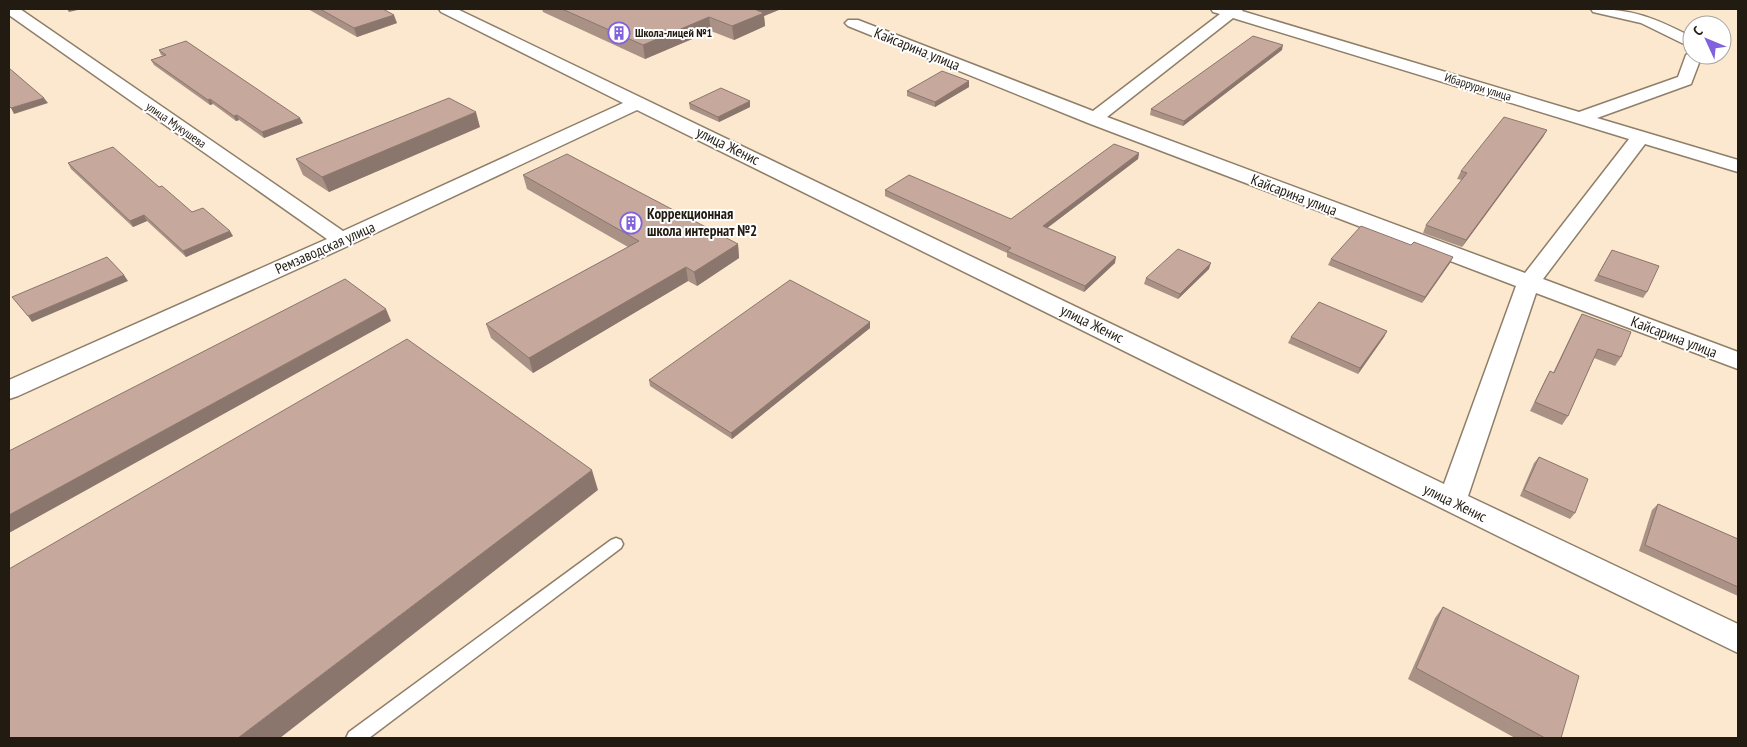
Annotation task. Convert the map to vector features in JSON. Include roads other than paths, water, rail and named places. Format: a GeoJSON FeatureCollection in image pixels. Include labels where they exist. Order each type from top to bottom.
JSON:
{"type":"FeatureCollection","features":[{"type":"Feature","properties":{"kind":"street","name":"улица Мукушева"},"geometry":{"type":"LineString","coordinates":[[10,9],[342,240]]}},
{"type":"Feature","properties":{"kind":"street","name":"улица Женис"},"geometry":{"type":"LineString","coordinates":[[446,9],[1452,501],[1738,638]]}},
{"type":"Feature","properties":{"kind":"street"},"geometry":{"type":"LineString","coordinates":[[1598,9],[1646,20],[1682,38]]}},
{"type":"Feature","properties":{"kind":"street"},"geometry":{"type":"LineString","coordinates":[[1094,119],[1228,10]]}},
{"type":"Feature","properties":{"kind":"street","name":"Ибаррури улица"},"geometry":{"type":"LineString","coordinates":[[1228,10],[1738,166]]}},
{"type":"Feature","properties":{"kind":"street","name":"Кайсарина улица"},"geometry":{"type":"LineString","coordinates":[[852,23],[1094,119],[1738,361]]}},
{"type":"Feature","properties":{"kind":"street"},"geometry":{"type":"LineString","coordinates":[[1580,118],[1685,80],[1690,65]]}},
{"type":"Feature","properties":{"kind":"street","name":"Ремзаводская улица"},"geometry":{"type":"LineString","coordinates":[[9,390],[342,240],[639,102]]}},
{"type":"Feature","properties":{"kind":"street"},"geometry":{"type":"LineString","coordinates":[[1452,501],[1529,282],[1641,136]]}},
{"type":"Feature","properties":{"kind":"lane"},"geometry":{"type":"LineString","coordinates":[[355,738],[616,544]]}},
{"type":"Feature","properties":{"kind":"place","name":"Школа-лицей №1"},"geometry":{"type":"Point","coordinates":[619,33]}},
{"type":"Feature","properties":{"kind":"place","name":"Коррекционная школа интернат №2"},"geometry":{"type":"Point","coordinates":[631,223]}}]}
